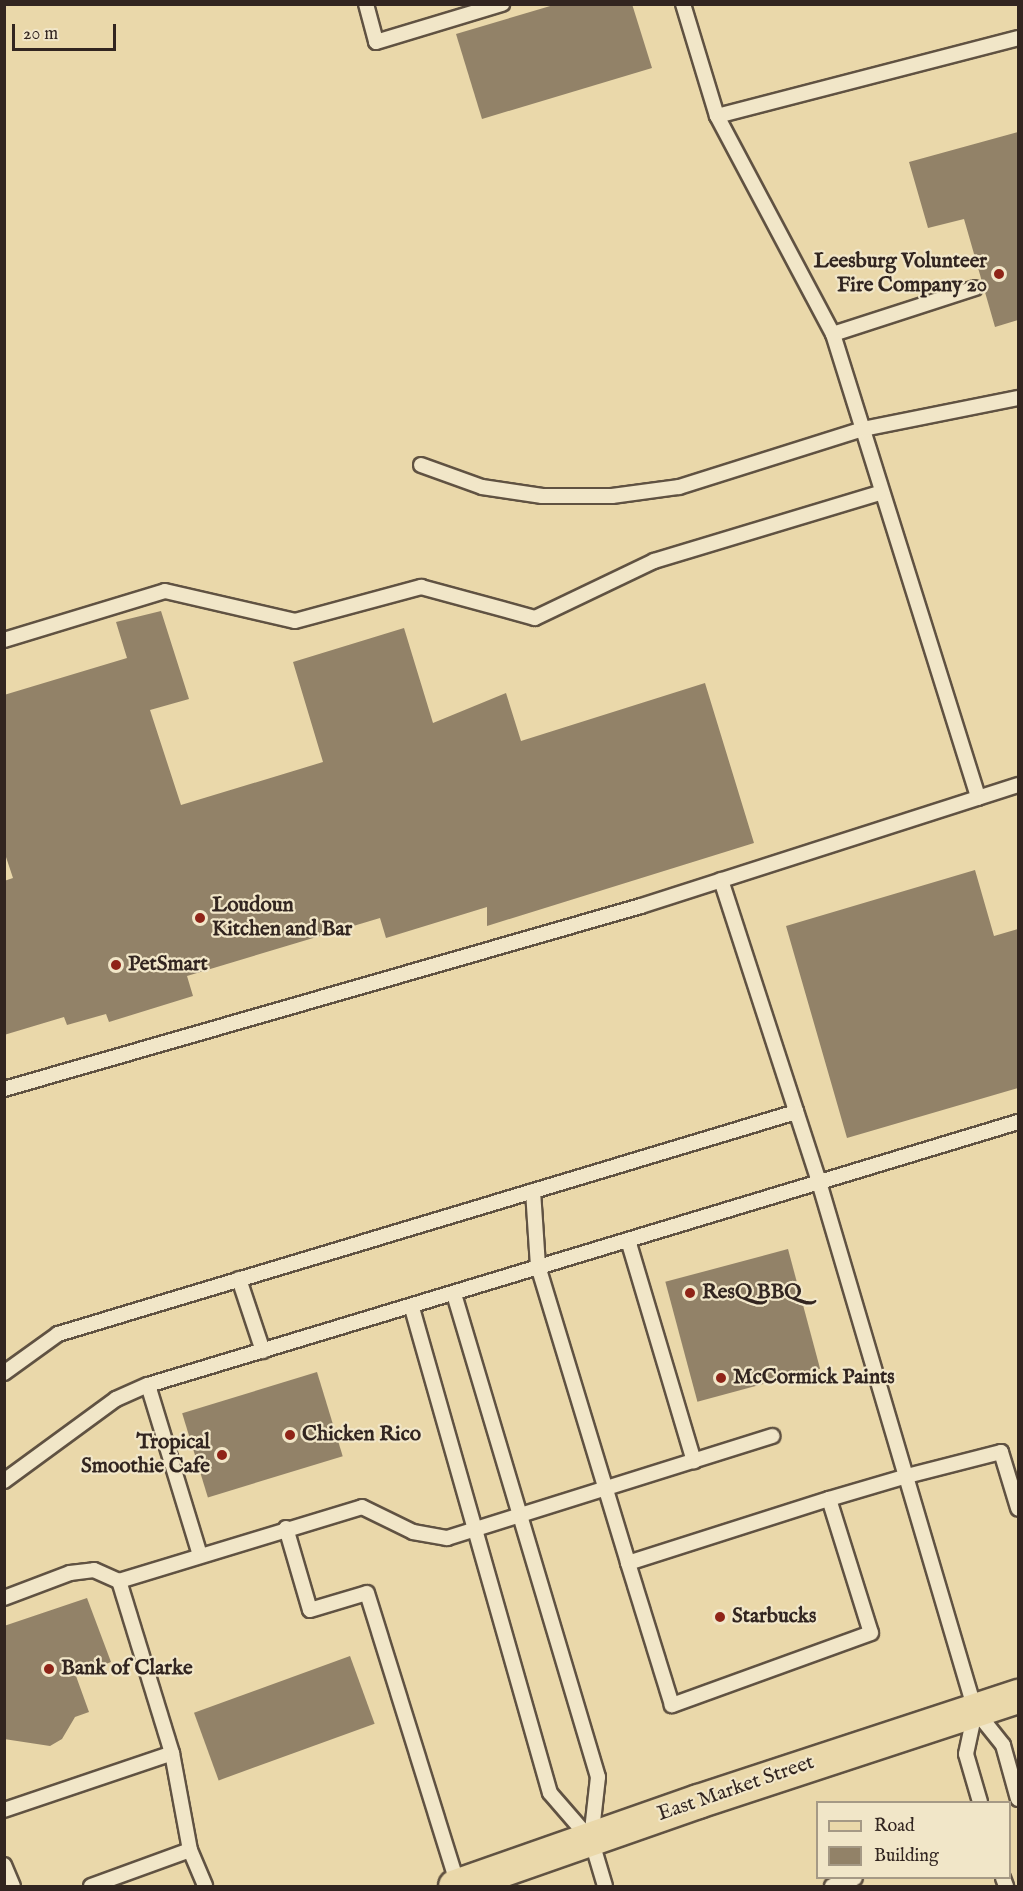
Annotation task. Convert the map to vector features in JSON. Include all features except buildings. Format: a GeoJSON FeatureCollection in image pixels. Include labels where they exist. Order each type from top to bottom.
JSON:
{"type":"FeatureCollection","features":[{"type":"Feature","properties":{"kind":"main road","name":"East Market Street"},"geometry":{"type":"LineString","coordinates":[[457,1886],[1018,1696]]}},
{"type":"Feature","properties":{"kind":"lane"},"geometry":{"type":"LineString","coordinates":[[366,4],[376,42],[502,4]]}},
{"type":"Feature","properties":{"kind":"lane"},"geometry":{"type":"LineString","coordinates":[[683,4],[717,116],[833,334],[978,798]]}},
{"type":"Feature","properties":{"kind":"lane"},"geometry":{"type":"LineString","coordinates":[[717,116],[1018,38]]}},
{"type":"Feature","properties":{"kind":"lane"},"geometry":{"type":"LineString","coordinates":[[833,334],[975,288]]}},
{"type":"Feature","properties":{"kind":"lane"},"geometry":{"type":"LineString","coordinates":[[421,465],[482,487],[542,496],[612,496],[679,487],[863,429],[1018,398]]}},
{"type":"Feature","properties":{"kind":"lane"},"geometry":{"type":"LineString","coordinates":[[4,640],[165,591],[295,621],[422,587],[536,618],[654,561],[882,492]]}},
{"type":"Feature","properties":{"kind":"lane"},"geometry":{"type":"LineString","coordinates":[[4,1089],[721,880],[1018,785]]}},
{"type":"Feature","properties":{"kind":"lane"},"geometry":{"type":"LineString","coordinates":[[721,880],[819,1182],[975,1710],[1003,1745],[1018,1799]]}},
{"type":"Feature","properties":{"kind":"lane"},"geometry":{"type":"LineString","coordinates":[[4,1373],[58,1334],[796,1112]]}},
{"type":"Feature","properties":{"kind":"lane"},"geometry":{"type":"LineString","coordinates":[[4,1481],[116,1399],[148,1385],[412,1308],[538,1266],[1018,1122]]}},
{"type":"Feature","properties":{"kind":"lane"},"geometry":{"type":"LineString","coordinates":[[533,1191],[538,1266],[672,1705],[871,1633],[829,1499]]}},
{"type":"Feature","properties":{"kind":"lane"},"geometry":{"type":"LineString","coordinates":[[628,1240],[694,1461]]}},
{"type":"Feature","properties":{"kind":"lane"},"geometry":{"type":"LineString","coordinates":[[238,1279],[263,1351]]}},
{"type":"Feature","properties":{"kind":"lane"},"geometry":{"type":"LineString","coordinates":[[454,1294],[518,1516],[598,1777],[591,1839],[605,1887]]}},
{"type":"Feature","properties":{"kind":"lane"},"geometry":{"type":"LineString","coordinates":[[412,1308],[477,1529],[550,1793],[591,1839]]}},
{"type":"Feature","properties":{"kind":"lane"},"geometry":{"type":"LineString","coordinates":[[148,1385],[200,1556]]}},
{"type":"Feature","properties":{"kind":"lane"},"geometry":{"type":"LineString","coordinates":[[4,1598],[70,1573],[94,1570],[120,1581],[286,1528],[362,1507],[413,1532],[447,1538],[772,1436]]}},
{"type":"Feature","properties":{"kind":"lane"},"geometry":{"type":"LineString","coordinates":[[628,1563],[829,1499],[1001,1452],[1018,1508]]}},
{"type":"Feature","properties":{"kind":"lane"},"geometry":{"type":"LineString","coordinates":[[286,1528],[310,1611],[367,1593],[457,1886]]}},
{"type":"Feature","properties":{"kind":"lane"},"geometry":{"type":"LineString","coordinates":[[120,1581],[172,1753],[190,1850],[206,1887]]}},
{"type":"Feature","properties":{"kind":"lane"},"geometry":{"type":"LineString","coordinates":[[975,1710],[966,1754],[979,1801]]}},
{"type":"Feature","properties":{"kind":"lane"},"geometry":{"type":"LineString","coordinates":[[4,1810],[172,1753]]}},
{"type":"Feature","properties":{"kind":"lane"},"geometry":{"type":"LineString","coordinates":[[92,1887],[190,1850]]}},
{"type":"Feature","properties":{"kind":"lane"},"geometry":{"type":"LineString","coordinates":[[4,1865],[13,1887]]}},
{"type":"Feature","properties":{"kind":"lane"},"geometry":{"type":"LineString","coordinates":[[832,1887],[852,1879]]}},
{"type":"Feature","properties":{"kind":"place","name":"Leesburg Volunteer Fire Company 20"},"geometry":{"type":"Point","coordinates":[999,274]}},
{"type":"Feature","properties":{"kind":"place","name":"Loudoun Kitchen and Bar"},"geometry":{"type":"Point","coordinates":[200,918]}},
{"type":"Feature","properties":{"kind":"place","name":"PetSmart"},"geometry":{"type":"Point","coordinates":[116,965]}},
{"type":"Feature","properties":{"kind":"place","name":"ResQ BBQ"},"geometry":{"type":"Point","coordinates":[690,1293]}},
{"type":"Feature","properties":{"kind":"place","name":"McCormick Paints"},"geometry":{"type":"Point","coordinates":[721,1378]}},
{"type":"Feature","properties":{"kind":"place","name":"Chicken Rico"},"geometry":{"type":"Point","coordinates":[290,1435]}},
{"type":"Feature","properties":{"kind":"place","name":"Tropical Smoothie Cafe"},"geometry":{"type":"Point","coordinates":[222,1455]}},
{"type":"Feature","properties":{"kind":"place","name":"Starbucks"},"geometry":{"type":"Point","coordinates":[720,1617]}},
{"type":"Feature","properties":{"kind":"place","name":"Bank of Clarke"},"geometry":{"type":"Point","coordinates":[49,1669]}}]}
